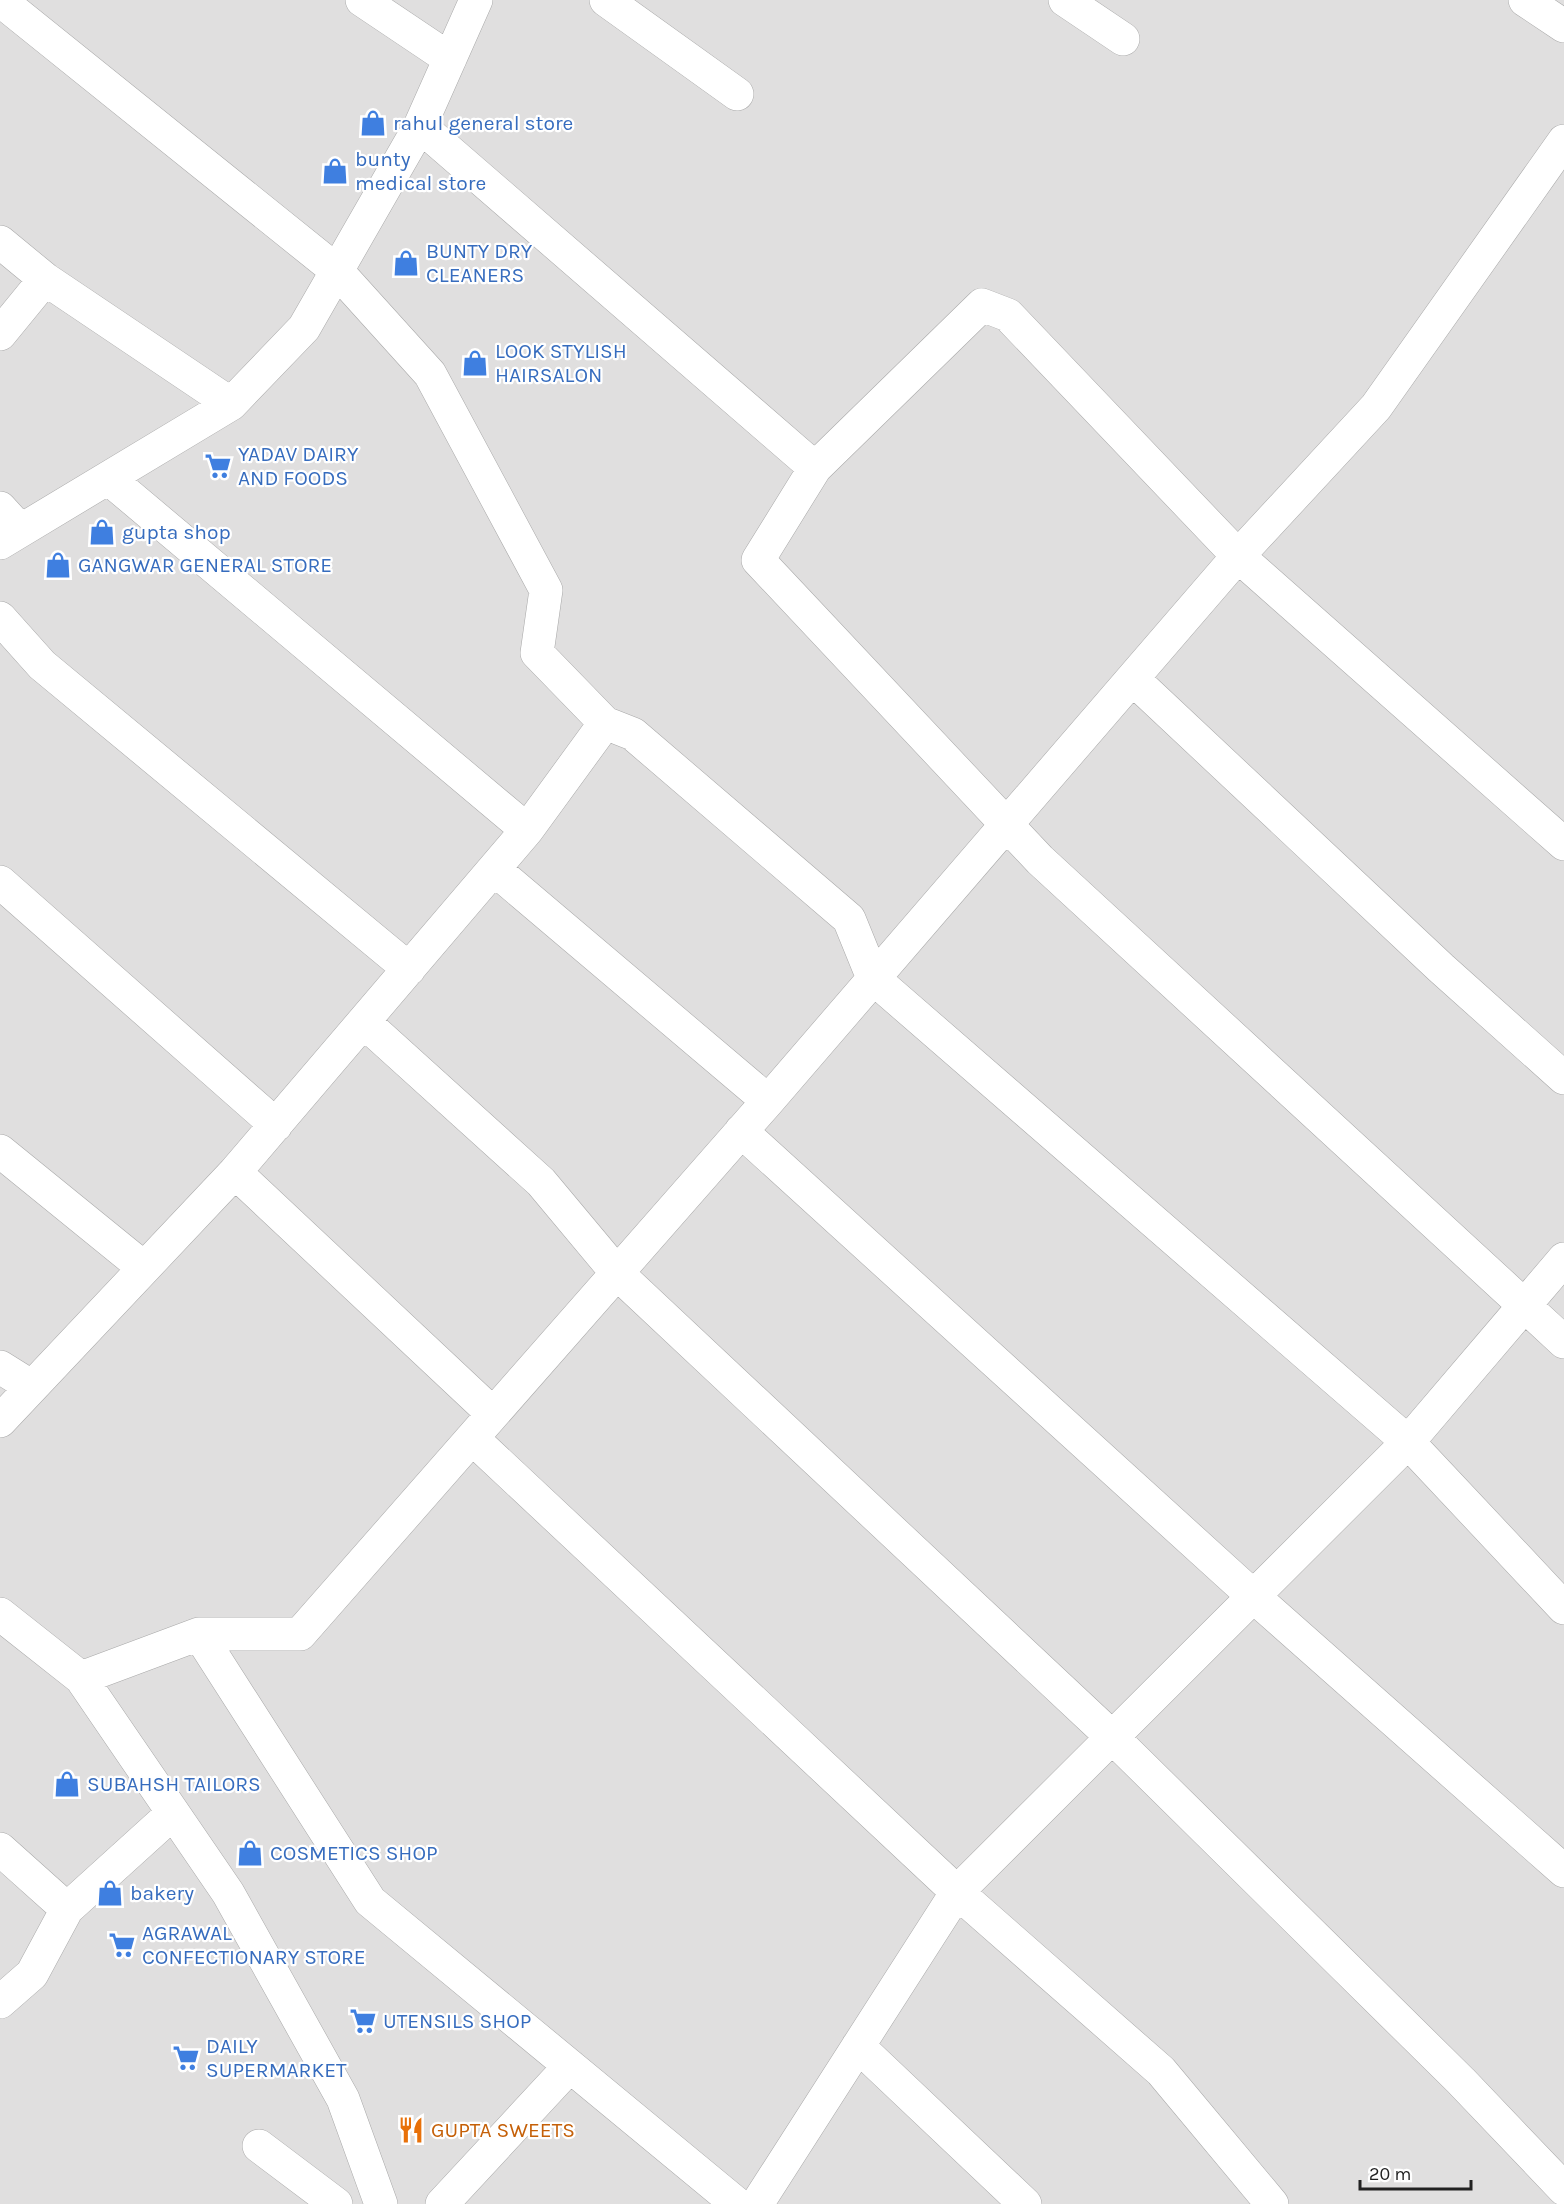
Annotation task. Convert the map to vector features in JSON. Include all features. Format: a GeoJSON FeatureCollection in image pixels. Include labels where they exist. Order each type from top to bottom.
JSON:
{"type":"FeatureCollection","features":[{"type":"Feature","properties":{"kind":"street"},"geometry":{"type":"LineString","coordinates":[[0,0],[337,271],[430,374],[546,590],[537,653],[605,723],[633,734],[849,919],[873,978],[1408,1442],[1564,1608]]}},
{"type":"Feature","properties":{"kind":"street"},"geometry":{"type":"LineString","coordinates":[[362,0],[450,59]]}},
{"type":"Feature","properties":{"kind":"street"},"geometry":{"type":"LineString","coordinates":[[7,527],[108,478],[231,405],[304,328],[420,126],[476,0]]}},
{"type":"Feature","properties":{"kind":"street"},"geometry":{"type":"LineString","coordinates":[[606,0],[737,94]]}},
{"type":"Feature","properties":{"kind":"street"},"geometry":{"type":"LineString","coordinates":[[1065,0],[1123,39]]}},
{"type":"Feature","properties":{"kind":"street"},"geometry":{"type":"LineString","coordinates":[[1526,0],[1564,26]]}},
{"type":"Feature","properties":{"kind":"street"},"geometry":{"type":"LineString","coordinates":[[420,126],[815,468]]}},
{"type":"Feature","properties":{"kind":"street"},"geometry":{"type":"LineString","coordinates":[[81,1678],[199,1634],[300,1634],[768,1101],[1238,556],[1376,407],[1564,141]]}},
{"type":"Feature","properties":{"kind":"street"},"geometry":{"type":"LineString","coordinates":[[0,242],[45,279],[231,405]]}},
{"type":"Feature","properties":{"kind":"street"},"geometry":{"type":"LineString","coordinates":[[0,334],[45,279]]}},
{"type":"Feature","properties":{"kind":"street"},"geometry":{"type":"LineString","coordinates":[[1564,844],[1238,556],[1008,315],[982,305],[815,468],[758,560],[1008,823],[1040,860],[1564,1342]]}},
{"type":"Feature","properties":{"kind":"street"},"geometry":{"type":"LineString","coordinates":[[108,478],[527,830]]}},
{"type":"Feature","properties":{"kind":"street"},"geometry":{"type":"LineString","coordinates":[[0,618],[42,665],[409,969]]}},
{"type":"Feature","properties":{"kind":"street"},"geometry":{"type":"LineString","coordinates":[[1133,679],[1441,968],[1564,1078]]}},
{"type":"Feature","properties":{"kind":"street"},"geometry":{"type":"LineString","coordinates":[[0,1421],[235,1172],[276,1125],[527,830],[605,723]]}},
{"type":"Feature","properties":{"kind":"street"},"geometry":{"type":"LineString","coordinates":[[494,869],[768,1101]]}},
{"type":"Feature","properties":{"kind":"street"},"geometry":{"type":"LineString","coordinates":[[0,882],[276,1125]]}},
{"type":"Feature","properties":{"kind":"street"},"geometry":{"type":"LineString","coordinates":[[364,1022],[541,1182],[617,1273],[1112,1737],[1461,2081],[1564,2189]]}},
{"type":"Feature","properties":{"kind":"street"},"geometry":{"type":"LineString","coordinates":[[741,1131],[1254,1596],[1564,1871]]}},
{"type":"Feature","properties":{"kind":"street"},"geometry":{"type":"LineString","coordinates":[[0,1151],[144,1268]]}},
{"type":"Feature","properties":{"kind":"street"},"geometry":{"type":"LineString","coordinates":[[235,1172],[483,1426],[957,1892],[1161,2071],[1272,2204]]}},
{"type":"Feature","properties":{"kind":"street"},"geometry":{"type":"LineString","coordinates":[[757,2204],[957,1892],[1408,1442],[1564,1259]]}},
{"type":"Feature","properties":{"kind":"street"},"geometry":{"type":"LineString","coordinates":[[0,1366],[32,1387]]}},
{"type":"Feature","properties":{"kind":"street"},"geometry":{"type":"LineString","coordinates":[[0,1614],[81,1678],[228,1893],[343,2099],[381,2204]]}},
{"type":"Feature","properties":{"kind":"street"},"geometry":{"type":"LineString","coordinates":[[199,1634],[370,1901],[737,2204]]}},
{"type":"Feature","properties":{"kind":"street"},"geometry":{"type":"LineString","coordinates":[[0,2002],[32,1974],[67,1909],[173,1813]]}},
{"type":"Feature","properties":{"kind":"street"},"geometry":{"type":"LineString","coordinates":[[0,1849],[67,1909]]}},
{"type":"Feature","properties":{"kind":"street"},"geometry":{"type":"LineString","coordinates":[[858,2046],[1025,2204]]}},
{"type":"Feature","properties":{"kind":"street"},"geometry":{"type":"LineString","coordinates":[[442,2204],[570,2066]]}},
{"type":"Feature","properties":{"kind":"street"},"geometry":{"type":"LineString","coordinates":[[260,2146],[336,2204]]}},
{"type":"Feature","properties":{"kind":"shaded area"},"geometry":{"type":"Polygon","coordinates":[[[0,0],[1564,0],[1564,2204],[0,2204],[0,0]]]}},
{"type":"Feature","properties":{"kind":"place","name":"rahul general store"},"geometry":{"type":"Point","coordinates":[373,123]}},
{"type":"Feature","properties":{"kind":"place","name":"bunty medical store"},"geometry":{"type":"Point","coordinates":[335,171]}},
{"type":"Feature","properties":{"kind":"place","name":"BUNTY DRY CLEANERS"},"geometry":{"type":"Point","coordinates":[406,263]}},
{"type":"Feature","properties":{"kind":"place","name":"LOOK STYLISH HAIRSALON"},"geometry":{"type":"Point","coordinates":[475,363]}},
{"type":"Feature","properties":{"kind":"place","name":"YADAV DAIRY AND FOODS"},"geometry":{"type":"Point","coordinates":[218,466]}},
{"type":"Feature","properties":{"kind":"place","name":"gupta shop"},"geometry":{"type":"Point","coordinates":[102,532]}},
{"type":"Feature","properties":{"kind":"place","name":"GANGWAR GENERAL STORE"},"geometry":{"type":"Point","coordinates":[58,565]}},
{"type":"Feature","properties":{"kind":"place","name":"SUBAHSH TAILORS"},"geometry":{"type":"Point","coordinates":[67,1784]}},
{"type":"Feature","properties":{"kind":"place","name":"COSMETICS SHOP"},"geometry":{"type":"Point","coordinates":[250,1853]}},
{"type":"Feature","properties":{"kind":"place","name":"bakery"},"geometry":{"type":"Point","coordinates":[110,1893]}},
{"type":"Feature","properties":{"kind":"place","name":"AGRAWAL CONFECTIONARY STORE"},"geometry":{"type":"Point","coordinates":[122,1945]}},
{"type":"Feature","properties":{"kind":"place","name":"UTENSILS SHOP"},"geometry":{"type":"Point","coordinates":[363,2021]}},
{"type":"Feature","properties":{"kind":"place","name":"DAILY SUPERMARKET"},"geometry":{"type":"Point","coordinates":[186,2058]}},
{"type":"Feature","properties":{"kind":"place","name":"GUPTA SWEETS"},"geometry":{"type":"Point","coordinates":[411,2130]}}]}
